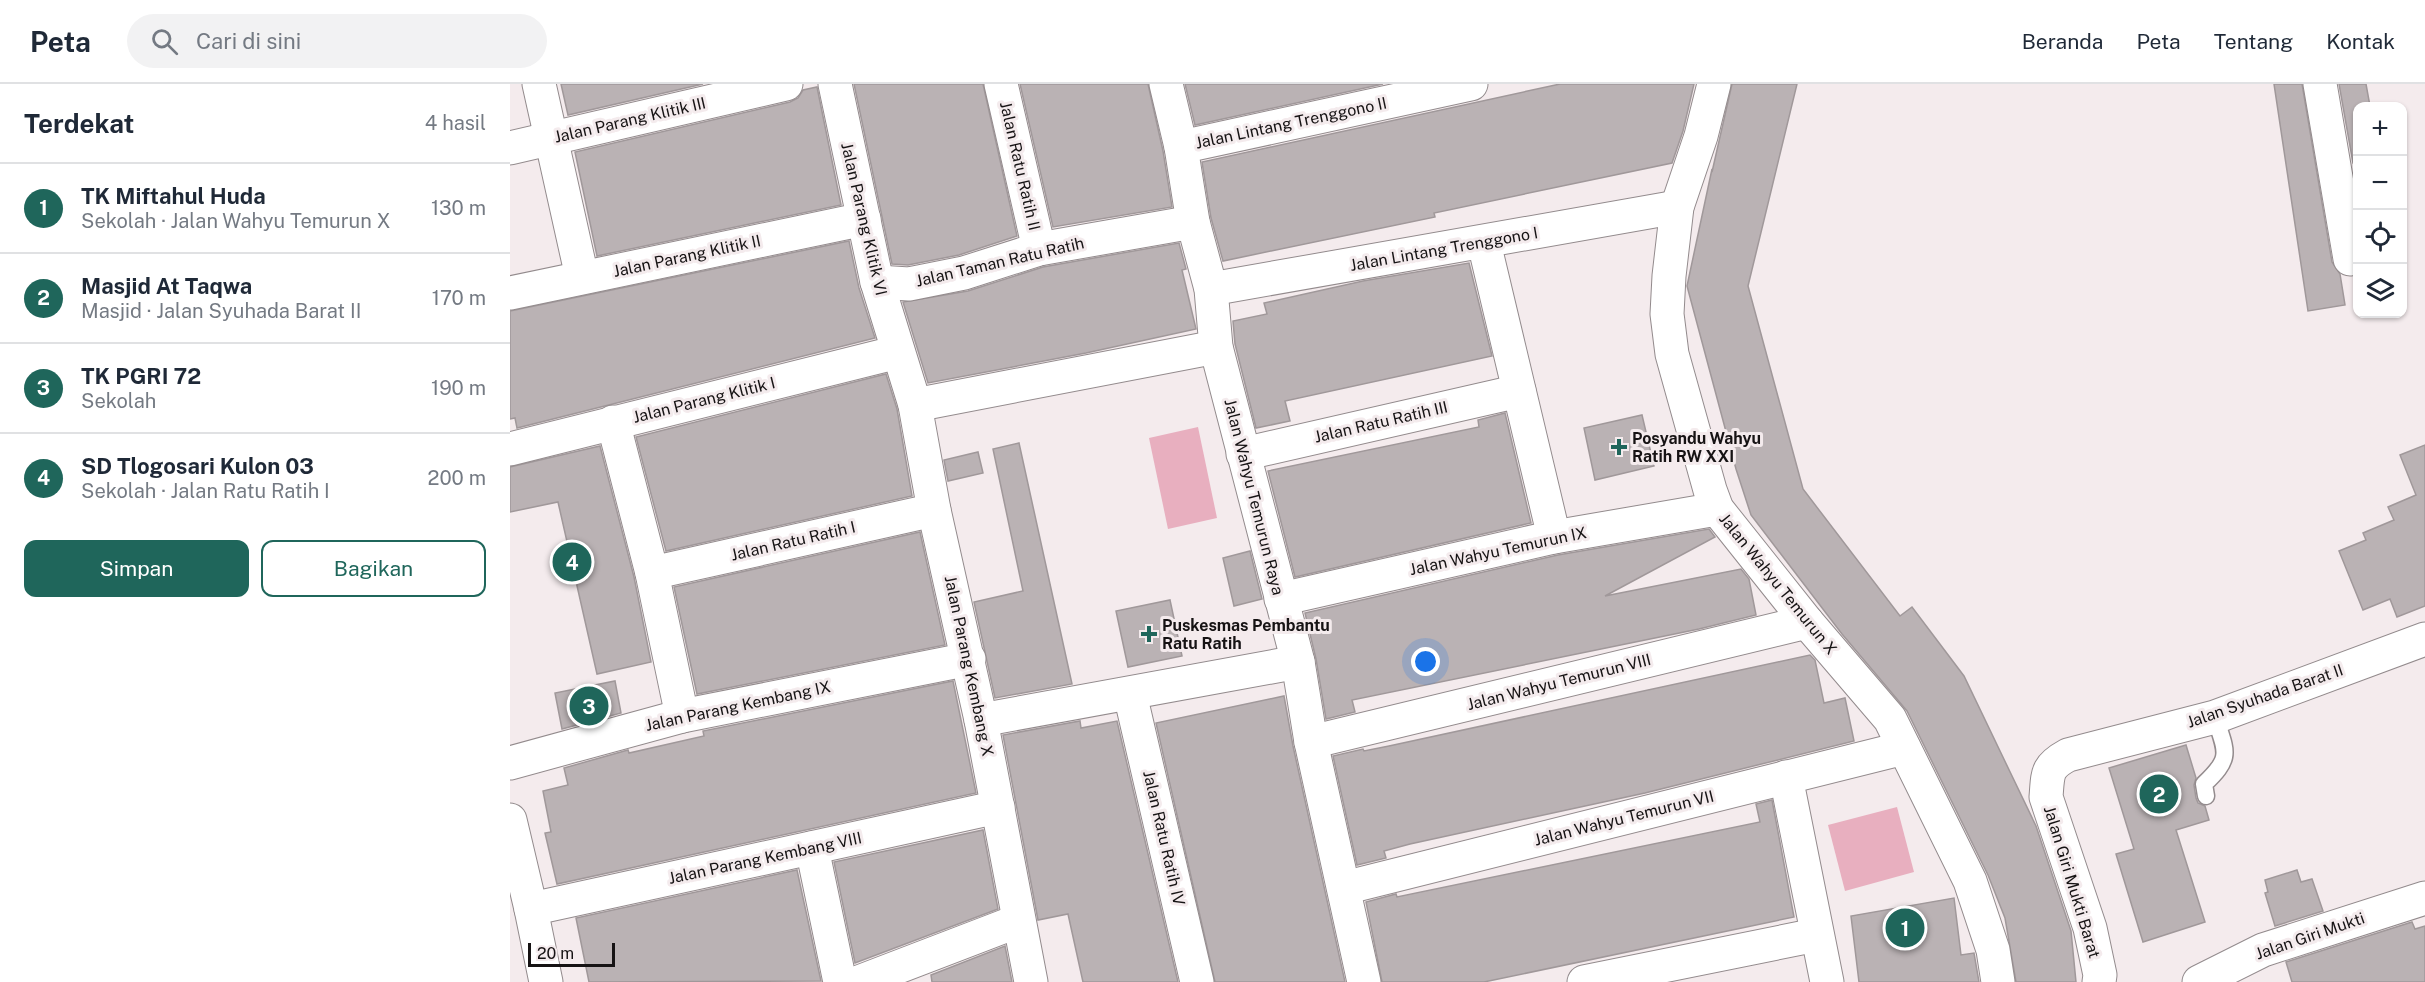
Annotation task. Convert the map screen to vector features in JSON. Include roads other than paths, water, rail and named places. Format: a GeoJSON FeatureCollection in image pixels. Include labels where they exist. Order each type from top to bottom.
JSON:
{"type":"FeatureCollection","features":[{"type":"Feature","properties":{"kind":"street"},"geometry":{"type":"LineString","coordinates":[[539,84],[582,278]]}},
{"type":"Feature","properties":{"kind":"street","name":"Jalan Parang Klitik III"},"geometry":{"type":"LineString","coordinates":[[510,148],[786,84]]}},
{"type":"Feature","properties":{"kind":"street","name":"Jalan Parang Klitik VI"},"geometry":{"type":"LineString","coordinates":[[835,84],[877,282],[898,352]]}},
{"type":"Feature","properties":{"kind":"street","name":"Jalan Ratu Ratih II"},"geometry":{"type":"LineString","coordinates":[[1001,84],[1039,249]]}},
{"type":"Feature","properties":{"kind":"street","name":"Jalan Wahyu Temurun Raya"},"geometry":{"type":"LineString","coordinates":[[1166,84],[1181,147],[1193,222],[1211,289],[1216,347],[1298,662],[1311,742],[1364,982]]}},
{"type":"Feature","properties":{"kind":"street","name":"Jalan Lintang Trenggono II"},"geometry":{"type":"LineString","coordinates":[[1181,147],[1471,84]]}},
{"type":"Feature","properties":{"kind":"street","name":"Jalan Wahyu Temurun X"},"geometry":{"type":"LineString","coordinates":[[1714,84],[1701,136],[1677,207],[1667,314],[1672,354],[1717,509],[1807,622],[1890,719],[1970,880],[1993,950],[1998,982]]}},
{"type":"Feature","properties":{"kind":"street"},"geometry":{"type":"LineString","coordinates":[[2320,84],[2350,259]]}},
{"type":"Feature","properties":{"kind":"street","name":"Jalan Lintang Trenggono I"},"geometry":{"type":"LineString","coordinates":[[1211,289],[1484,243],[1677,207]]}},
{"type":"Feature","properties":{"kind":"street","name":"Jalan Parang Klitik II"},"geometry":{"type":"LineString","coordinates":[[510,293],[864,219]]}},
{"type":"Feature","properties":{"kind":"street","name":"Jalan Taman Ratu Ratih"},"geometry":{"type":"LineString","coordinates":[[877,282],[909,284],[964,273],[1039,249],[1193,222]]}},
{"type":"Feature","properties":{"kind":"street"},"geometry":{"type":"LineString","coordinates":[[1484,243],[1554,537]]}},
{"type":"Feature","properties":{"kind":"street"},"geometry":{"type":"LineString","coordinates":[[915,405],[1216,347]]}},
{"type":"Feature","properties":{"kind":"street","name":"Jalan Parang Kembang X"},"geometry":{"type":"LineString","coordinates":[[898,352],[915,405],[934,510],[969,659],[1031,982]]}},
{"type":"Feature","properties":{"kind":"street","name":"Jalan Parang Klitik I"},"geometry":{"type":"LineString","coordinates":[[510,449],[898,352]]}},
{"type":"Feature","properties":{"kind":"street","name":"Jalan Ratu Ratih III"},"geometry":{"type":"LineString","coordinates":[[1243,454],[1519,391]]}},
{"type":"Feature","properties":{"kind":"street"},"geometry":{"type":"LineString","coordinates":[[613,422],[652,573],[682,716]]}},
{"type":"Feature","properties":{"kind":"street","name":"Jalan Wahyu Temurun IX"},"geometry":{"type":"LineString","coordinates":[[1281,599],[1554,537],[1717,509]]}},
{"type":"Feature","properties":{"kind":"street","name":"Jalan Ratu Ratih I"},"geometry":{"type":"LineString","coordinates":[[652,573],[934,510]]}},
{"type":"Feature","properties":{"kind":"street","name":"Jalan Wahyu Temurun VIII"},"geometry":{"type":"LineString","coordinates":[[1311,742],[1807,622]]}},
{"type":"Feature","properties":{"kind":"street","name":"Jalan Syuhada Barat II"},"geometry":{"type":"LineString","coordinates":[[2068,755],[2215,717],[2425,639]]}},
{"type":"Feature","properties":{"kind":"street","name":"Jalan Parang Kembang IX"},"geometry":{"type":"LineString","coordinates":[[510,763],[682,716],[969,659]]}},
{"type":"Feature","properties":{"kind":"street"},"geometry":{"type":"LineString","coordinates":[[981,720],[1298,662]]}},
{"type":"Feature","properties":{"kind":"street","name":"Jalan Ratu Ratih IV"},"geometry":{"type":"LineString","coordinates":[[1130,694],[1197,982]]}},
{"type":"Feature","properties":{"kind":"street","name":"Jalan Wahyu Temurun VII"},"geometry":{"type":"LineString","coordinates":[[1344,888],[1904,748]]}},
{"type":"Feature","properties":{"kind":"street","name":"Jalan Giri Mukti Barat"},"geometry":{"type":"LineString","coordinates":[[2068,755],[2054,763],[2048,776],[2046,797],[2090,928],[2100,975],[2099,982]]}},
{"type":"Feature","properties":{"kind":"street"},"geometry":{"type":"LineString","coordinates":[[1786,777],[1827,982]]}},
{"type":"Feature","properties":{"kind":"street","name":"Jalan Parang Kembang VIII"},"geometry":{"type":"LineString","coordinates":[[531,909],[998,807]]}},
{"type":"Feature","properties":{"kind":"street"},"geometry":{"type":"LineString","coordinates":[[510,820],[546,982]]}},
{"type":"Feature","properties":{"kind":"street"},"geometry":{"type":"LineString","coordinates":[[812,848],[840,982]]}},
{"type":"Feature","properties":{"kind":"street","name":"Jalan Giri Mukti"},"geometry":{"type":"LineString","coordinates":[[2199,982],[2263,950],[2425,898]]}},
{"type":"Feature","properties":{"kind":"street"},"geometry":{"type":"LineString","coordinates":[[859,982],[1018,921]]}},
{"type":"Feature","properties":{"kind":"street"},"geometry":{"type":"LineString","coordinates":[[1584,982],[1816,935]]}},
{"type":"Feature","properties":{"kind":"lane"},"geometry":{"type":"LineString","coordinates":[[2206,796],[2204,784],[2218,771],[2225,760],[2224,746],[2215,717]]}},
{"type":"Feature","properties":{"kind":"place","name":"Posyandu Wahyu Ratih RW XXI"},"geometry":{"type":"Point","coordinates":[1619,447]}},
{"type":"Feature","properties":{"kind":"place","name":"SD Tlogosari Kulon 03"},"geometry":{"type":"Point","coordinates":[572,562]}},
{"type":"Feature","properties":{"kind":"place","name":"Puskesmas Pembantu Ratu Ratih"},"geometry":{"type":"Point","coordinates":[1149,634]}},
{"type":"Feature","properties":{"kind":"place","name":"TK PGRI 72"},"geometry":{"type":"Point","coordinates":[589,706]}},
{"type":"Feature","properties":{"kind":"place","name":"Masjid At Taqwa"},"geometry":{"type":"Point","coordinates":[2159,794]}},
{"type":"Feature","properties":{"kind":"place","name":"TK Miftahul Huda"},"geometry":{"type":"Point","coordinates":[1905,928]}}]}
